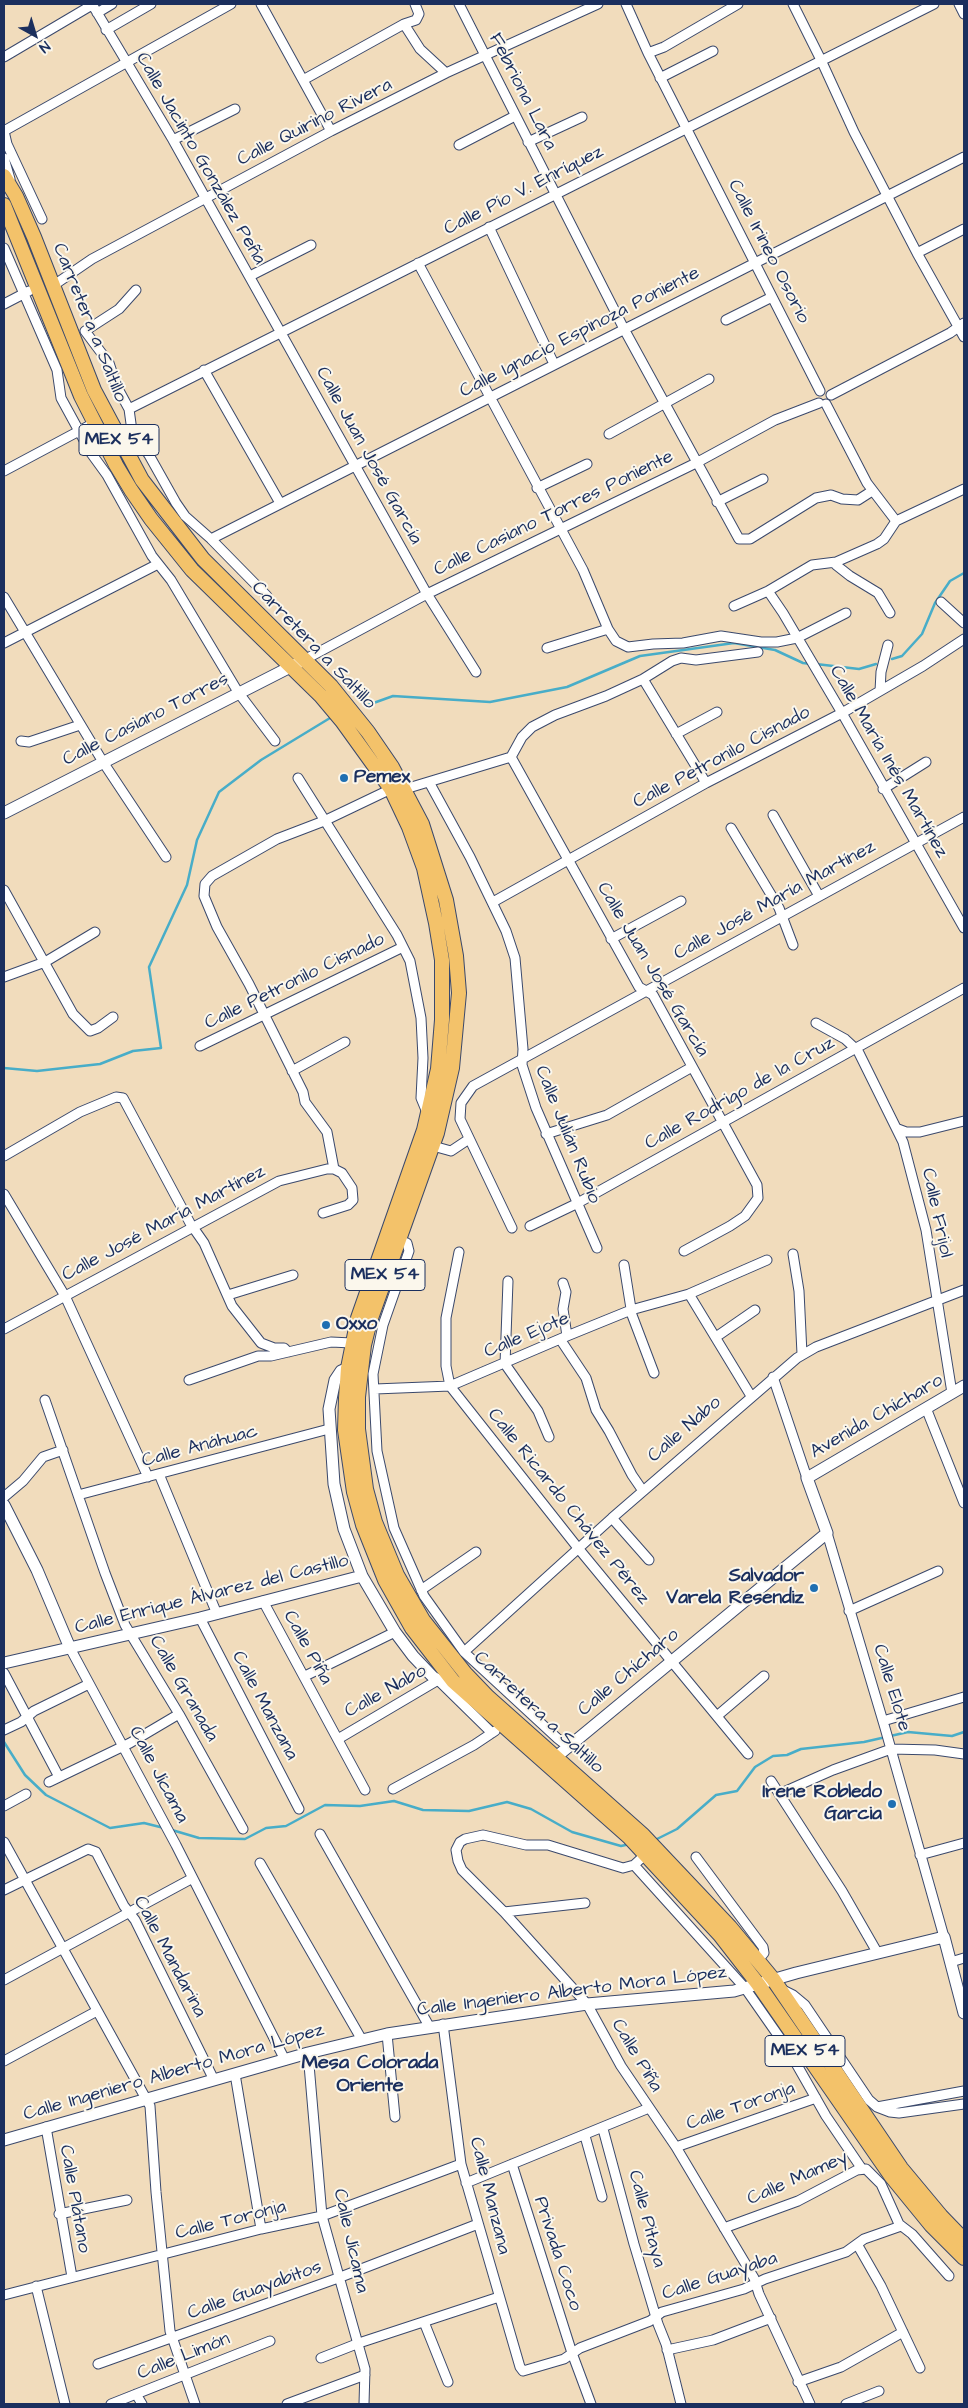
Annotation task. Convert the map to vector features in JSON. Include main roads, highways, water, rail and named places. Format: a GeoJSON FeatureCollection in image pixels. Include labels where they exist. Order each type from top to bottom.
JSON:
{"type":"FeatureCollection","features":[{"type":"Feature","properties":{"kind":"main road","name":"Carretera a Saltillo"},"geometry":{"type":"LineString","coordinates":[[4,176],[16,196],[54,285],[94,390],[142,480],[203,560],[353,711],[405,789],[422,824],[435,860],[446,900],[456,956],[458,1019],[452,1068],[433,1146],[398,1240],[376,1323],[361,1366],[358,1429],[366,1489],[386,1550],[413,1604],[453,1661],[629,1838],[647,1847],[714,1928],[886,2180],[964,2258]]}},
{"type":"Feature","properties":{"kind":"main road","name":"Carretera a Saltillo"},"geometry":{"type":"LineString","coordinates":[[4,205],[81,396],[131,490],[177,552],[229,608],[291,666],[342,721],[391,789],[409,827],[424,868],[440,940],[443,975],[441,1038],[428,1115],[368,1285],[352,1343],[348,1368],[345,1430],[348,1461],[362,1525],[385,1580],[401,1610],[423,1643],[496,1730],[552,1761],[710,1905],[758,1960],[776,1984],[901,2168],[941,2216],[964,2240]]}},
{"type":"Feature","properties":{"kind":"waterway"},"geometry":{"type":"LineString","coordinates":[[892,659],[902,656],[922,634],[935,603],[950,581],[964,573]]}},
{"type":"Feature","properties":{"kind":"waterway"},"geometry":{"type":"LineString","coordinates":[[368,705],[393,696],[490,702],[567,687],[640,656],[734,643],[775,650],[803,663],[811,664]]}},
{"type":"Feature","properties":{"kind":"waterway"},"geometry":{"type":"LineString","coordinates":[[816,664],[859,669],[876,664]]}},
{"type":"Feature","properties":{"kind":"waterway"},"geometry":{"type":"LineString","coordinates":[[4,1068],[37,1071],[100,1064],[133,1051],[161,1048],[149,967],[187,885],[197,840],[219,792],[261,760],[330,718]]}},
{"type":"Feature","properties":{"kind":"waterway"},"geometry":{"type":"LineString","coordinates":[[655,1840],[677,1829],[716,1795],[737,1791],[755,1767],[773,1756],[787,1755],[801,1749],[864,1742],[908,1732],[952,1736],[964,1732]]}},
{"type":"Feature","properties":{"kind":"waterway"},"geometry":{"type":"LineString","coordinates":[[4,1742],[25,1775],[46,1795],[110,1828],[144,1823],[164,1828]]}},
{"type":"Feature","properties":{"kind":"waterway"},"geometry":{"type":"LineString","coordinates":[[172,1830],[199,1838],[245,1839],[266,1828],[286,1826],[325,1805],[360,1806],[394,1801],[423,1810],[469,1811],[507,1802],[531,1809],[572,1832],[621,1846],[630,1844]]}},
{"type":"Feature","properties":{"kind":"place","name":"Pemex"},"geometry":{"type":"Point","coordinates":[344,778]}},
{"type":"Feature","properties":{"kind":"place","name":"Oxxo"},"geometry":{"type":"Point","coordinates":[326,1325]}},
{"type":"Feature","properties":{"kind":"place","name":"Salvador Varela Resendiz"},"geometry":{"type":"Point","coordinates":[814,1588]}},
{"type":"Feature","properties":{"kind":"place","name":"Irene Robledo Garcia"},"geometry":{"type":"Point","coordinates":[892,1804]}},
{"type":"Feature","properties":{"kind":"district","name":"Mesa Colorada Oriente"},"geometry":{"type":"Point","coordinates":[370,2076]}}]}
